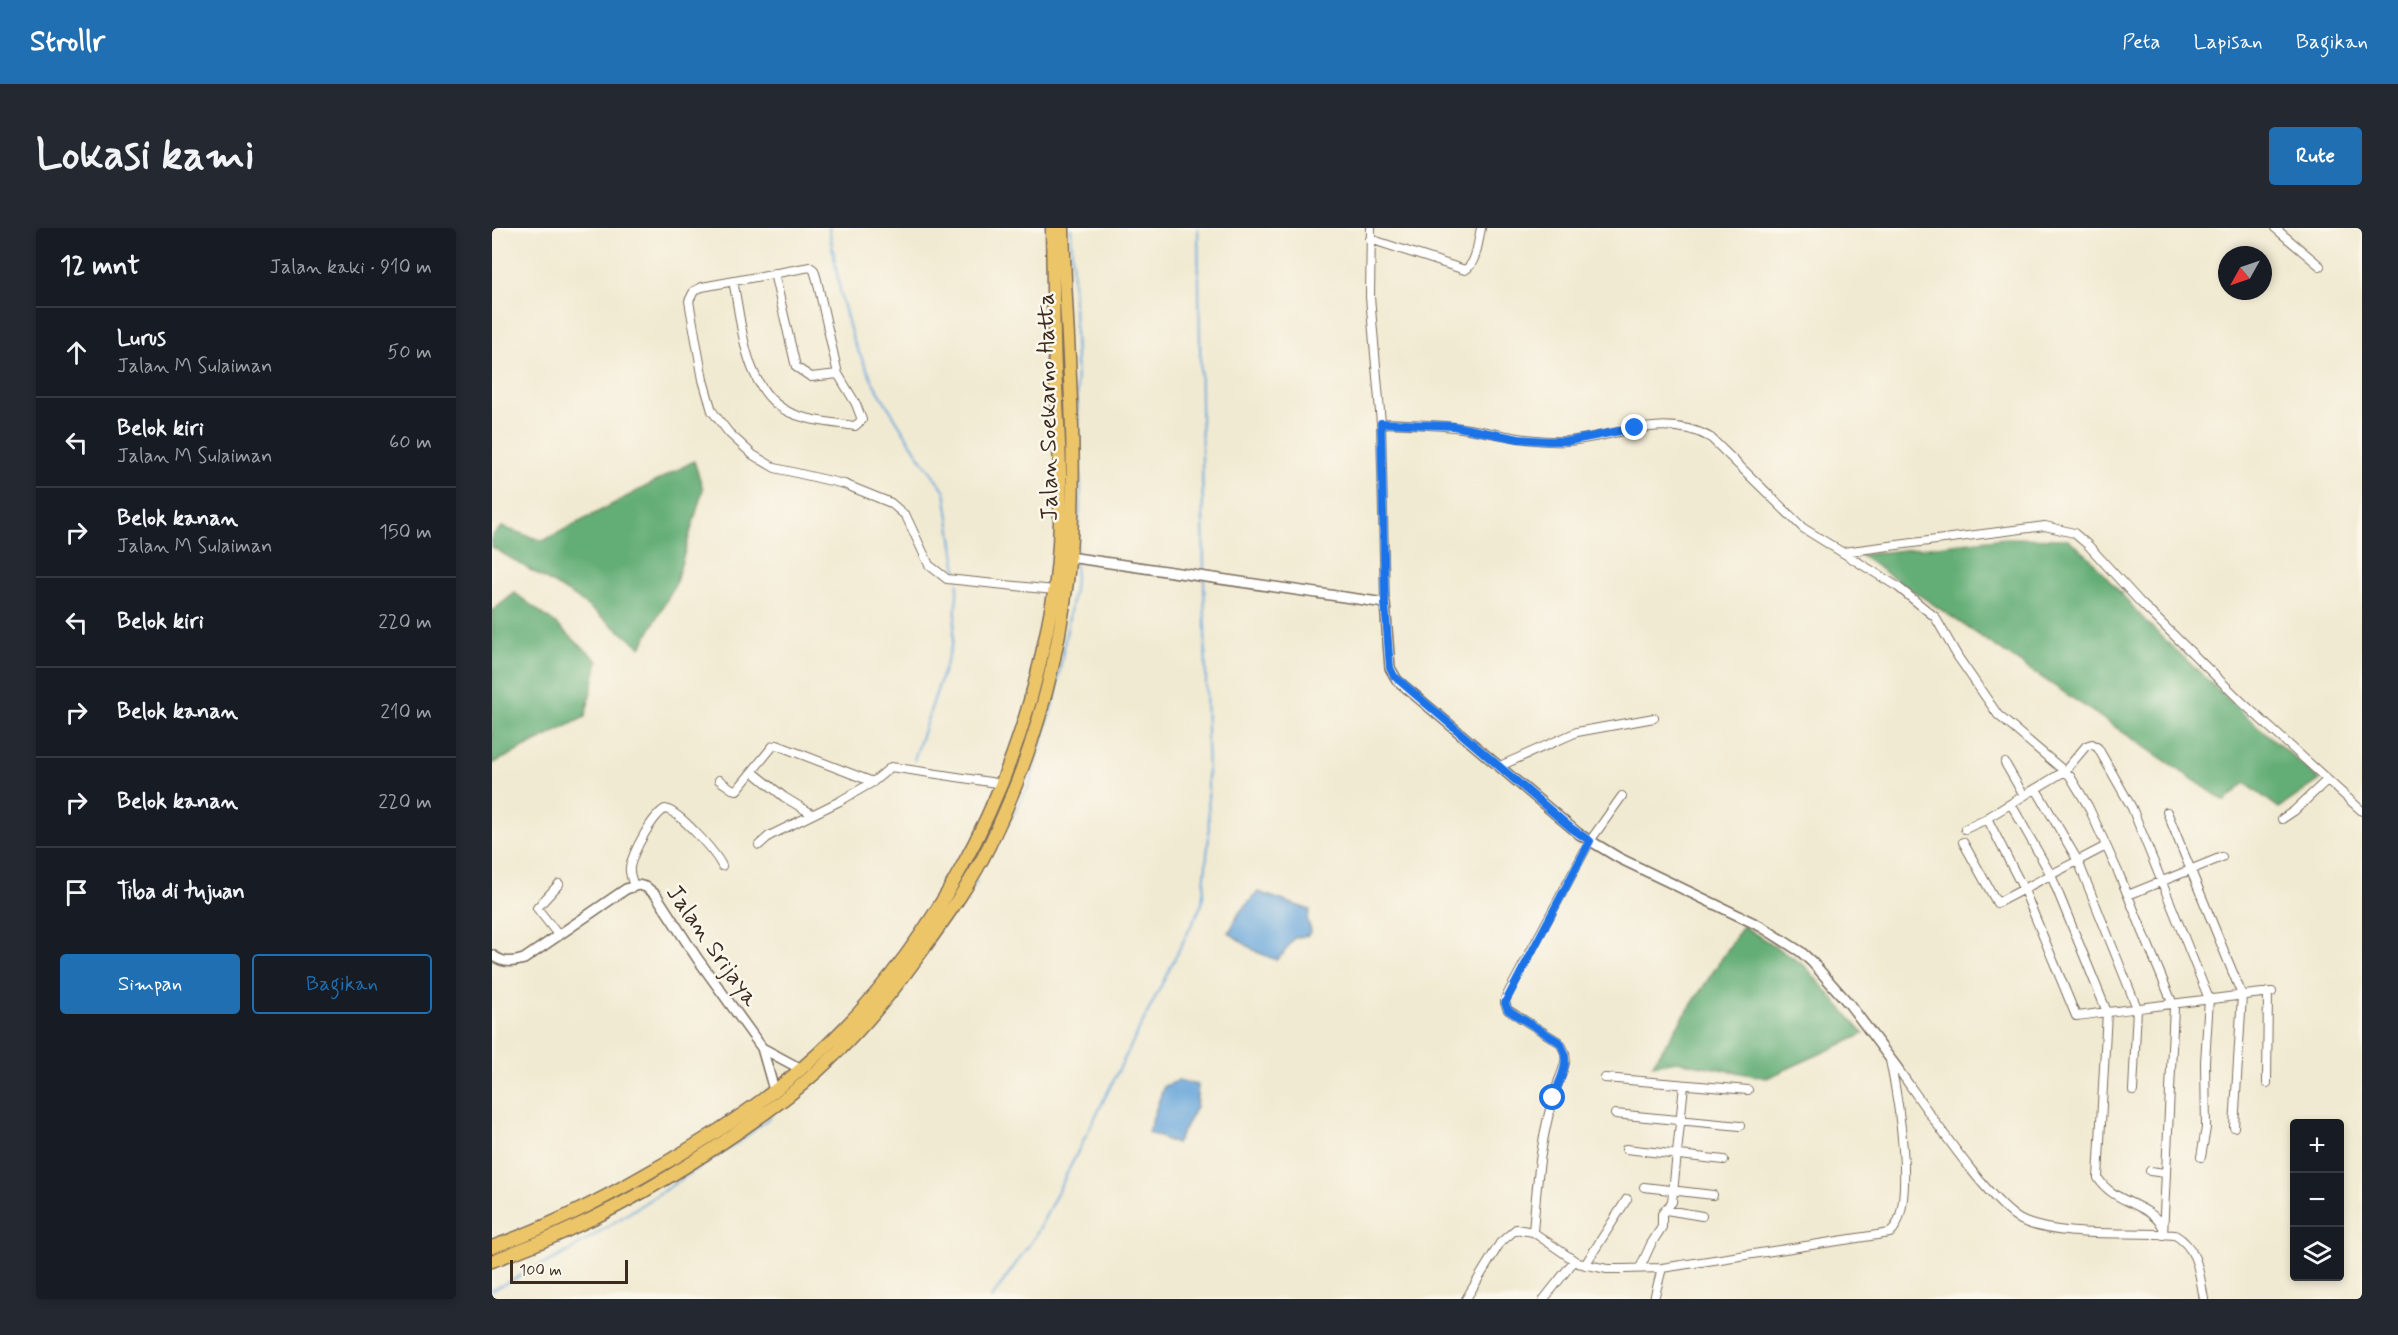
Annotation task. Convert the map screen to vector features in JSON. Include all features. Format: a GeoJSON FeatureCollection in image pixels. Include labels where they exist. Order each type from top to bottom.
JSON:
{"type":"FeatureCollection","features":[{"type":"Feature","properties":{"kind":"highway","name":"Jalan Soekarno Hatta"},"geometry":{"type":"LineString","coordinates":[[492,1247],[566,1216],[675,1158],[801,1069],[874,995],[902,959],[959,873],[1003,784],[1038,674],[1054,590],[1060,498],[1052,228]]}},
{"type":"Feature","properties":{"kind":"highway","name":"Jalan Soekarno Hatta"},"geometry":{"type":"LineString","coordinates":[[492,1261],[570,1229],[685,1167],[777,1104],[807,1080],[875,1012],[953,907],[988,848],[1018,781],[1049,688],[1071,558],[1074,494],[1063,228]]}},
{"type":"Feature","properties":{"kind":"street"},"geometry":{"type":"LineString","coordinates":[[1371,228],[1370,297],[1381,423],[1385,603],[1390,668],[1394,676],[1571,828],[1590,841],[1619,858],[1754,923],[1801,952],[1850,1005],[1977,1176],[2018,1218],[2035,1225],[2066,1230],[2163,1231],[2175,1235],[2185,1241],[2196,1258],[2204,1299]]}},
{"type":"Feature","properties":{"kind":"street"},"geometry":{"type":"LineString","coordinates":[[1370,239],[1465,270],[1470,267],[1473,260],[1481,228]]}},
{"type":"Feature","properties":{"kind":"street"},"geometry":{"type":"LineString","coordinates":[[2275,228],[2320,266]]}},
{"type":"Feature","properties":{"kind":"street"},"geometry":{"type":"LineString","coordinates":[[734,281],[752,371],[764,391],[780,407],[796,415],[855,426],[862,420],[856,404],[838,374],[814,270],[810,267],[774,273],[702,287],[694,291],[689,301],[703,380],[712,411],[729,433],[753,455],[775,468],[844,484],[891,503],[906,516],[929,565],[947,579],[1054,590]]}},
{"type":"Feature","properties":{"kind":"street"},"geometry":{"type":"LineString","coordinates":[[774,273],[796,367],[811,377],[838,374]]}},
{"type":"Feature","properties":{"kind":"street"},"geometry":{"type":"LineString","coordinates":[[1381,423],[1453,426],[1519,439],[1547,441],[1569,441],[1648,427],[1700,432],[1711,438],[1803,528],[1898,587],[1935,617],[1958,657],[1998,715],[2070,776],[2088,806],[2173,1003],[2163,1231]]}},
{"type":"Feature","properties":{"kind":"street"},"geometry":{"type":"LineString","coordinates":[[1841,552],[2045,526],[2074,533],[2114,571],[2140,602],[2244,704],[2362,811]]}},
{"type":"Feature","properties":{"kind":"street"},"geometry":{"type":"LineString","coordinates":[[1071,558],[1385,603]]}},
{"type":"Feature","properties":{"kind":"street"},"geometry":{"type":"LineString","coordinates":[[1500,766],[1577,732],[1654,718]]}},
{"type":"Feature","properties":{"kind":"street"},"geometry":{"type":"LineString","coordinates":[[1965,830],[1987,819],[2064,771],[2086,746],[2092,744],[2098,748],[2132,807],[2209,999],[2205,1062],[2206,1128],[2201,1157]]}},
{"type":"Feature","properties":{"kind":"street"},"geometry":{"type":"LineString","coordinates":[[719,780],[735,790],[753,772],[773,746],[777,745],[873,782]]}},
{"type":"Feature","properties":{"kind":"street"},"geometry":{"type":"LineString","coordinates":[[2005,763],[2024,796]]}},
{"type":"Feature","properties":{"kind":"street"},"geometry":{"type":"LineString","coordinates":[[759,844],[769,836],[873,782],[891,767],[1003,784]]}},
{"type":"Feature","properties":{"kind":"street"},"geometry":{"type":"LineString","coordinates":[[753,772],[784,797],[812,814]]}},
{"type":"Feature","properties":{"kind":"street"},"geometry":{"type":"LineString","coordinates":[[2282,819],[2294,811],[2327,780]]}},
{"type":"Feature","properties":{"kind":"street"},"geometry":{"type":"LineString","coordinates":[[2036,789],[2078,861],[2137,1008],[2133,1091]]}},
{"type":"Feature","properties":{"kind":"street"},"geometry":{"type":"LineString","coordinates":[[1533,1232],[1541,1144],[1553,1098],[1567,1060],[1559,1042],[1508,1010],[1505,1003],[1590,841],[1622,796]]}},
{"type":"Feature","properties":{"kind":"street"},"geometry":{"type":"LineString","coordinates":[[2011,804],[2051,875],[2107,1012],[2098,1178],[2115,1197],[2153,1215],[2163,1231]]}},
{"type":"Feature","properties":{"kind":"street"},"geometry":{"type":"LineString","coordinates":[[634,886],[629,869],[634,856],[658,813],[665,808],[678,816],[717,856],[722,866]]}},
{"type":"Feature","properties":{"kind":"street"},"geometry":{"type":"LineString","coordinates":[[2167,812],[2242,995],[2234,1127]]}},
{"type":"Feature","properties":{"kind":"street"},"geometry":{"type":"LineString","coordinates":[[1987,819],[2024,890],[2076,1016],[2270,992],[2267,1083]]}},
{"type":"Feature","properties":{"kind":"street"},"geometry":{"type":"LineString","coordinates":[[1963,842],[1996,902],[2024,890],[2106,846]]}},
{"type":"Feature","properties":{"kind":"street"},"geometry":{"type":"LineString","coordinates":[[2128,895],[2222,857]]}},
{"type":"Feature","properties":{"kind":"street"},"geometry":{"type":"LineString","coordinates":[[559,884],[537,905],[538,910],[559,936]]}},
{"type":"Feature","properties":{"kind":"street","name":"Jalan Srijaya"},"geometry":{"type":"LineString","coordinates":[[492,955],[502,961],[516,962],[524,959],[634,886],[646,887],[656,895],[697,958],[762,1048],[801,1069]]}},
{"type":"Feature","properties":{"kind":"street"},"geometry":{"type":"LineString","coordinates":[[762,1048],[774,1090]]}},
{"type":"Feature","properties":{"kind":"street"},"geometry":{"type":"LineString","coordinates":[[1466,1299],[1500,1243],[1516,1229],[1533,1232],[1585,1265],[1607,1269],[1662,1268],[1890,1233],[1896,1228],[1902,1205],[1904,1183],[1901,1115],[1890,1059]]}},
{"type":"Feature","properties":{"kind":"street"},"geometry":{"type":"LineString","coordinates":[[1605,1078],[1748,1090]]}},
{"type":"Feature","properties":{"kind":"street"},"geometry":{"type":"LineString","coordinates":[[1641,1268],[1651,1244],[1662,1227],[1662,1214],[1672,1202],[1684,1085]]}},
{"type":"Feature","properties":{"kind":"street"},"geometry":{"type":"LineString","coordinates":[[1615,1114],[1740,1126]]}},
{"type":"Feature","properties":{"kind":"street"},"geometry":{"type":"LineString","coordinates":[[1626,1149],[1724,1160]]}},
{"type":"Feature","properties":{"kind":"street"},"geometry":{"type":"LineString","coordinates":[[2150,1171],[2165,1173]]}},
{"type":"Feature","properties":{"kind":"street"},"geometry":{"type":"LineString","coordinates":[[1644,1187],[1713,1195]]}},
{"type":"Feature","properties":{"kind":"street"},"geometry":{"type":"LineString","coordinates":[[1585,1265],[1627,1199]]}},
{"type":"Feature","properties":{"kind":"street"},"geometry":{"type":"LineString","coordinates":[[1666,1210],[1702,1216]]}},
{"type":"Feature","properties":{"kind":"street"},"geometry":{"type":"LineString","coordinates":[[1544,1299],[1574,1260]]}},
{"type":"Feature","properties":{"kind":"street"},"geometry":{"type":"LineString","coordinates":[[1654,1299],[1662,1268]]}},
{"type":"Feature","properties":{"kind":"green space"},"geometry":{"type":"Polygon","coordinates":[[[694,461],[703,489],[675,585],[641,647],[574,596],[492,547],[492,535],[502,527],[543,541],[694,461]]]}},
{"type":"Feature","properties":{"kind":"green space"},"geometry":{"type":"Polygon","coordinates":[[[2005,538],[2068,539],[2090,558],[2146,622],[2247,717],[2320,780],[2279,808],[2245,783],[2225,801],[1860,555],[2005,538]]]}},
{"type":"Feature","properties":{"kind":"green space"},"geometry":{"type":"Polygon","coordinates":[[[515,593],[556,624],[598,661],[585,717],[492,764],[492,611],[515,593]]]}},
{"type":"Feature","properties":{"kind":"green space"},"geometry":{"type":"Polygon","coordinates":[[[1743,926],[1804,965],[1864,1034],[1767,1078],[1677,1061],[1652,1065],[1743,926]]]}},
{"type":"Feature","properties":{"kind":"water"},"geometry":{"type":"Polygon","coordinates":[[[1258,892],[1310,910],[1307,920],[1311,930],[1308,935],[1294,938],[1276,960],[1257,952],[1229,933],[1239,913],[1258,892]]]}},
{"type":"Feature","properties":{"kind":"water"},"geometry":{"type":"Polygon","coordinates":[[[1178,1081],[1198,1085],[1196,1107],[1176,1144],[1148,1132],[1164,1086],[1178,1081]]]}},
{"type":"Feature","properties":{"kind":"waterway"},"geometry":{"type":"LineString","coordinates":[[829,228],[841,296],[853,340],[874,384],[917,453],[945,491],[958,578]]}},
{"type":"Feature","properties":{"kind":"waterway"},"geometry":{"type":"LineString","coordinates":[[1071,228],[1081,490],[1076,555]]}},
{"type":"Feature","properties":{"kind":"waterway"},"geometry":{"type":"LineString","coordinates":[[1198,228],[1204,573]]}},
{"type":"Feature","properties":{"kind":"waterway"},"geometry":{"type":"LineString","coordinates":[[994,849],[1030,784],[1055,697],[1074,589],[1076,561]]}},
{"type":"Feature","properties":{"kind":"waterway"},"geometry":{"type":"LineString","coordinates":[[991,1299],[1036,1235],[1202,904],[1209,836],[1204,578]]}},
{"type":"Feature","properties":{"kind":"waterway"},"geometry":{"type":"LineString","coordinates":[[914,760],[953,642],[958,583]]}},
{"type":"Feature","properties":{"kind":"waterway"},"geometry":{"type":"LineString","coordinates":[[964,901],[977,881]]}},
{"type":"Feature","properties":{"kind":"waterway"},"geometry":{"type":"LineString","coordinates":[[844,1054],[868,1033],[892,1000]]}},
{"type":"Feature","properties":{"kind":"waterway"},"geometry":{"type":"LineString","coordinates":[[492,1290],[568,1252],[741,1141],[771,1116]]}},
{"type":"Feature","properties":{"kind":"route"},"geometry":{"type":"LineString","coordinates":[[1553,1098],[1567,1060],[1563,1047],[1559,1042],[1508,1010],[1505,999],[1590,841],[1571,828],[1394,676],[1390,668],[1385,603],[1381,423],[1453,426],[1519,439],[1547,441],[1569,441],[1635,428]]}}]}
